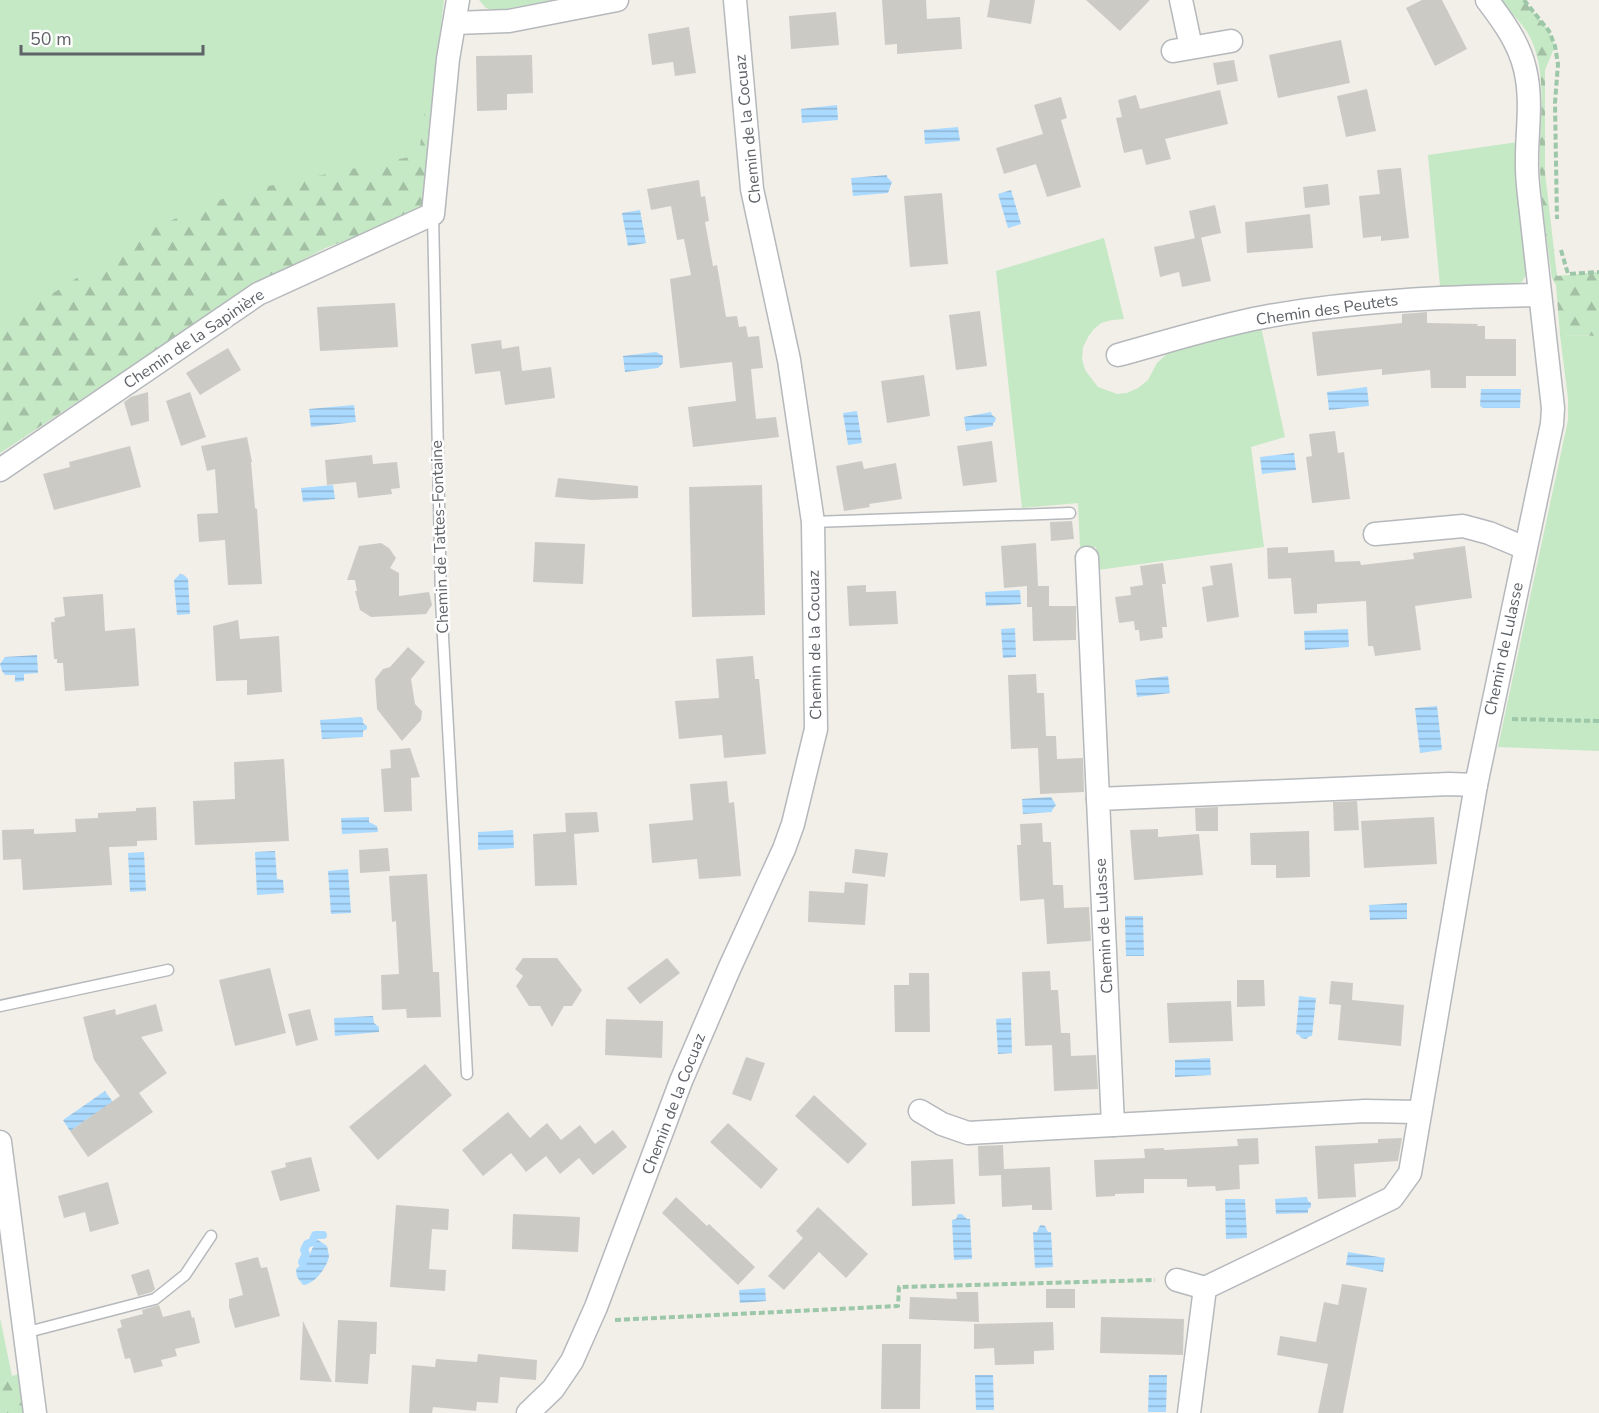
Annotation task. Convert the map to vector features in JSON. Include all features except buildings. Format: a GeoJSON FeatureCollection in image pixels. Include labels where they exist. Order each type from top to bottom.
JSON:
{"type":"FeatureCollection","features":[{"type":"Feature","properties":{"kind":"street","name":"Chemin de Tattes-Fontaine"},"geometry":{"type":"LineString","coordinates":[[433,214],[448,59],[458,0]]}},
{"type":"Feature","properties":{"kind":"street"},"geometry":{"type":"LineString","coordinates":[[455,23],[509,21],[617,0]]}},
{"type":"Feature","properties":{"kind":"street","name":"Chemin de la Cocuaz"},"geometry":{"type":"LineString","coordinates":[[528,1413],[553,1389],[572,1360],[590,1321],[681,1081],[794,824],[816,729],[813,522],[789,360],[752,189],[735,0]]}},
{"type":"Feature","properties":{"kind":"street"},"geometry":{"type":"LineString","coordinates":[[1181,0],[1182,49],[1231,40]]}},
{"type":"Feature","properties":{"kind":"street"},"geometry":{"type":"LineString","coordinates":[[1487,0],[1506,26],[1517,46],[1525,69],[1529,95],[1528,195],[1540,295]]}},
{"type":"Feature","properties":{"kind":"street","name":"Chemin de la Sapinière"},"geometry":{"type":"LineString","coordinates":[[0,470],[258,294],[433,214]]}},
{"type":"Feature","properties":{"kind":"street","name":"Chemin des Peutets"},"geometry":{"type":"LineString","coordinates":[[1118,355],[1262,318],[1321,308],[1443,297],[1540,295]]}},
{"type":"Feature","properties":{"kind":"street","name":"Chemin de Lulasse"},"geometry":{"type":"LineString","coordinates":[[1205,1288],[1392,1198],[1410,1173],[1476,785],[1552,424],[1553,408],[1540,295]]}},
{"type":"Feature","properties":{"kind":"street"},"geometry":{"type":"LineString","coordinates":[[1375,534],[1463,526],[1489,533],[1525,548]]}},
{"type":"Feature","properties":{"kind":"street","name":"Chemin de Lulasse"},"geometry":{"type":"LineString","coordinates":[[1087,558],[1113,1125]]}},
{"type":"Feature","properties":{"kind":"street"},"geometry":{"type":"LineString","coordinates":[[1098,799],[1449,784],[1476,785]]}},
{"type":"Feature","properties":{"kind":"street"},"geometry":{"type":"LineString","coordinates":[[920,1111],[942,1124],[968,1133],[1365,1111],[1419,1113]]}},
{"type":"Feature","properties":{"kind":"street"},"geometry":{"type":"LineString","coordinates":[[0,1142],[35,1413]]}},
{"type":"Feature","properties":{"kind":"street"},"geometry":{"type":"LineString","coordinates":[[1177,1280],[1205,1288],[1189,1413]]}},
{"type":"Feature","properties":{"kind":"lane","name":"Chemin de Tattes-Fontaine"},"geometry":{"type":"LineString","coordinates":[[433,214],[441,600],[467,1074]]}},
{"type":"Feature","properties":{"kind":"lane"},"geometry":{"type":"LineString","coordinates":[[813,522],[1070,513]]}},
{"type":"Feature","properties":{"kind":"lane"},"geometry":{"type":"LineString","coordinates":[[0,1006],[168,970]]}},
{"type":"Feature","properties":{"kind":"lane"},"geometry":{"type":"LineString","coordinates":[[24,1333],[155,1299],[184,1275],[211,1236]]}},
{"type":"Feature","properties":{"kind":"path"},"geometry":{"type":"LineString","coordinates":[[1524,0],[1549,31],[1555,46],[1558,64],[1557,230]]}},
{"type":"Feature","properties":{"kind":"path"},"geometry":{"type":"LineString","coordinates":[[1558,241],[1568,274],[1599,272]]}},
{"type":"Feature","properties":{"kind":"path"},"geometry":{"type":"LineString","coordinates":[[1490,718],[1599,721]]}},
{"type":"Feature","properties":{"kind":"path"},"geometry":{"type":"LineString","coordinates":[[590,1321],[898,1306],[899,1287],[1177,1280]]}},
{"type":"Feature","properties":{"kind":"green space"},"geometry":{"type":"Polygon","coordinates":[[[0,0],[444,0],[432,106],[426,210],[325,248],[247,289],[0,453],[0,0]]]}},
{"type":"Feature","properties":{"kind":"green space"},"geometry":{"type":"Polygon","coordinates":[[[479,0],[553,0],[495,11],[486,8],[479,0]]]}},
{"type":"Feature","properties":{"kind":"green space"},"geometry":{"type":"Polygon","coordinates":[[[1499,0],[1524,0],[1549,31],[1555,46],[1545,70],[1545,173],[1557,276],[1599,272],[1599,336],[1560,335],[1556,285],[1552,278],[1544,223],[1540,152],[1542,103],[1540,70],[1531,39],[1499,0]]]}},
{"type":"Feature","properties":{"kind":"green space"},"geometry":{"type":"Polygon","coordinates":[[[432,106],[426,210],[325,248],[247,289],[0,453],[0,335],[19,315],[158,226],[239,192],[419,155],[425,107],[432,106]]]}},
{"type":"Feature","properties":{"kind":"green space"},"geometry":{"type":"Polygon","coordinates":[[[1518,142],[1516,176],[1526,275],[1520,285],[1440,286],[1428,155],[1518,142]]]}},
{"type":"Feature","properties":{"kind":"green space"},"geometry":{"type":"Polygon","coordinates":[[[1104,238],[1124,319],[1101,323],[1093,330],[1083,347],[1082,359],[1085,370],[1098,387],[1117,394],[1127,393],[1148,380],[1157,363],[1171,350],[1261,327],[1285,437],[1251,447],[1264,547],[1098,570],[1096,547],[1080,547],[1078,503],[1022,508],[996,271],[1104,238]]]}},
{"type":"Feature","properties":{"kind":"green space"},"geometry":{"type":"Polygon","coordinates":[[[1560,335],[1599,336],[1599,751],[1498,747],[1568,420],[1568,398],[1560,335]]]}},
{"type":"Feature","properties":{"kind":"green space"},"geometry":{"type":"Polygon","coordinates":[[[0,1318],[12,1376],[0,1386],[0,1318]]]}},
{"type":"Feature","properties":{"kind":"green space"},"geometry":{"type":"Polygon","coordinates":[[[22,1373],[28,1413],[0,1413],[0,1386],[12,1376],[22,1373]]]}},
{"type":"Feature","properties":{"kind":"water"},"geometry":{"type":"Polygon","coordinates":[[[837,105],[838,120],[802,123],[801,109],[837,105]]]}},
{"type":"Feature","properties":{"kind":"water"},"geometry":{"type":"Polygon","coordinates":[[[958,127],[960,141],[925,144],[924,130],[958,127]]]}},
{"type":"Feature","properties":{"kind":"water"},"geometry":{"type":"Polygon","coordinates":[[[887,175],[892,182],[888,193],[853,196],[851,178],[887,175]]]}},
{"type":"Feature","properties":{"kind":"water"},"geometry":{"type":"Polygon","coordinates":[[[1011,190],[1021,224],[1008,228],[998,194],[1011,190]]]}},
{"type":"Feature","properties":{"kind":"water"},"geometry":{"type":"Polygon","coordinates":[[[640,210],[646,243],[628,246],[622,213],[640,210]]]}},
{"type":"Feature","properties":{"kind":"water"},"geometry":{"type":"Polygon","coordinates":[[[656,352],[663,356],[663,363],[658,368],[625,372],[623,356],[656,352]]]}},
{"type":"Feature","properties":{"kind":"water"},"geometry":{"type":"Polygon","coordinates":[[[1367,387],[1369,406],[1329,410],[1327,392],[1367,387]]]}},
{"type":"Feature","properties":{"kind":"water"},"geometry":{"type":"Polygon","coordinates":[[[1481,389],[1521,389],[1520,408],[1483,408],[1480,406],[1481,389]]]}},
{"type":"Feature","properties":{"kind":"water"},"geometry":{"type":"Polygon","coordinates":[[[354,405],[356,422],[311,427],[309,409],[354,405]]]}},
{"type":"Feature","properties":{"kind":"water"},"geometry":{"type":"Polygon","coordinates":[[[857,411],[862,443],[848,445],[843,413],[857,411]]]}},
{"type":"Feature","properties":{"kind":"water"},"geometry":{"type":"Polygon","coordinates":[[[991,412],[996,418],[993,426],[966,431],[964,417],[991,412]]]}},
{"type":"Feature","properties":{"kind":"water"},"geometry":{"type":"Polygon","coordinates":[[[1294,453],[1296,470],[1262,474],[1260,457],[1294,453]]]}},
{"type":"Feature","properties":{"kind":"water"},"geometry":{"type":"Polygon","coordinates":[[[333,485],[335,499],[303,502],[301,488],[333,485]]]}},
{"type":"Feature","properties":{"kind":"water"},"geometry":{"type":"Polygon","coordinates":[[[180,574],[188,579],[190,614],[177,615],[174,580],[180,574]]]}},
{"type":"Feature","properties":{"kind":"water"},"geometry":{"type":"Polygon","coordinates":[[[1020,590],[1021,604],[986,606],[985,592],[1020,590]]]}},
{"type":"Feature","properties":{"kind":"water"},"geometry":{"type":"Polygon","coordinates":[[[1015,628],[1016,657],[1003,658],[1001,629],[1015,628]]]}},
{"type":"Feature","properties":{"kind":"water"},"geometry":{"type":"Polygon","coordinates":[[[1348,629],[1349,647],[1305,650],[1304,631],[1348,629]]]}},
{"type":"Feature","properties":{"kind":"water"},"geometry":{"type":"Polygon","coordinates":[[[37,655],[38,673],[24,674],[24,681],[15,682],[15,675],[5,675],[2,671],[0,664],[5,657],[37,655]]]}},
{"type":"Feature","properties":{"kind":"water"},"geometry":{"type":"Polygon","coordinates":[[[1168,676],[1170,693],[1137,697],[1135,680],[1168,676]]]}},
{"type":"Feature","properties":{"kind":"water"},"geometry":{"type":"Polygon","coordinates":[[[1437,706],[1442,750],[1420,753],[1415,708],[1437,706]]]}},
{"type":"Feature","properties":{"kind":"water"},"geometry":{"type":"Polygon","coordinates":[[[361,717],[367,726],[367,729],[363,731],[363,737],[322,739],[320,720],[361,717]]]}},
{"type":"Feature","properties":{"kind":"water"},"geometry":{"type":"Polygon","coordinates":[[[1051,797],[1056,805],[1052,812],[1023,814],[1022,799],[1051,797]]]}},
{"type":"Feature","properties":{"kind":"water"},"geometry":{"type":"Polygon","coordinates":[[[369,817],[369,822],[377,826],[378,832],[342,834],[341,818],[369,817]]]}},
{"type":"Feature","properties":{"kind":"water"},"geometry":{"type":"Polygon","coordinates":[[[513,830],[514,848],[478,850],[478,832],[513,830]]]}},
{"type":"Feature","properties":{"kind":"water"},"geometry":{"type":"Polygon","coordinates":[[[275,851],[277,879],[283,880],[284,893],[257,895],[255,852],[275,851]]]}},
{"type":"Feature","properties":{"kind":"water"},"geometry":{"type":"Polygon","coordinates":[[[144,852],[146,891],[130,892],[128,853],[144,852]]]}},
{"type":"Feature","properties":{"kind":"water"},"geometry":{"type":"Polygon","coordinates":[[[348,869],[351,913],[331,914],[328,871],[348,869]]]}},
{"type":"Feature","properties":{"kind":"water"},"geometry":{"type":"Polygon","coordinates":[[[1407,903],[1407,919],[1370,920],[1369,905],[1407,903]]]}},
{"type":"Feature","properties":{"kind":"water"},"geometry":{"type":"Polygon","coordinates":[[[1125,916],[1143,916],[1144,956],[1126,956],[1125,916]]]}},
{"type":"Feature","properties":{"kind":"water"},"geometry":{"type":"Polygon","coordinates":[[[1299,996],[1316,998],[1312,1036],[1306,1039],[1296,1034],[1299,996]]]}},
{"type":"Feature","properties":{"kind":"water"},"geometry":{"type":"Polygon","coordinates":[[[373,1016],[379,1032],[335,1036],[334,1018],[373,1016]]]}},
{"type":"Feature","properties":{"kind":"water"},"geometry":{"type":"Polygon","coordinates":[[[1011,1018],[1012,1053],[998,1054],[996,1019],[1011,1018]]]}},
{"type":"Feature","properties":{"kind":"water"},"geometry":{"type":"Polygon","coordinates":[[[1210,1058],[1211,1075],[1175,1077],[1175,1060],[1210,1058]]]}},
{"type":"Feature","properties":{"kind":"water"},"geometry":{"type":"Polygon","coordinates":[[[105,1091],[115,1105],[93,1115],[70,1131],[63,1120],[105,1091]]]}},
{"type":"Feature","properties":{"kind":"water"},"geometry":{"type":"Polygon","coordinates":[[[1307,1197],[1311,1203],[1308,1213],[1276,1214],[1275,1199],[1307,1197]]]}},
{"type":"Feature","properties":{"kind":"water"},"geometry":{"type":"Polygon","coordinates":[[[1225,1199],[1245,1199],[1247,1238],[1226,1239],[1225,1199]]]}},
{"type":"Feature","properties":{"kind":"water"},"geometry":{"type":"Polygon","coordinates":[[[958,1214],[970,1219],[972,1259],[954,1260],[952,1220],[956,1219],[958,1214]]]}},
{"type":"Feature","properties":{"kind":"water"},"geometry":{"type":"Polygon","coordinates":[[[1041,1225],[1051,1232],[1053,1267],[1035,1268],[1033,1232],[1037,1232],[1041,1225]]]}},
{"type":"Feature","properties":{"kind":"water"},"geometry":{"type":"Polygon","coordinates":[[[318,1240],[327,1246],[328,1260],[323,1270],[312,1282],[303,1285],[297,1277],[296,1269],[308,1259],[318,1240]]]}},
{"type":"Feature","properties":{"kind":"water"},"geometry":{"type":"Polygon","coordinates":[[[1348,1252],[1385,1258],[1383,1272],[1346,1265],[1348,1252]]]}},
{"type":"Feature","properties":{"kind":"water"},"geometry":{"type":"Polygon","coordinates":[[[765,1288],[766,1301],[740,1303],[739,1290],[765,1288]]]}},
{"type":"Feature","properties":{"kind":"water"},"geometry":{"type":"Polygon","coordinates":[[[975,1375],[993,1375],[994,1410],[976,1410],[975,1375]]]}},
{"type":"Feature","properties":{"kind":"water"},"geometry":{"type":"Polygon","coordinates":[[[1149,1375],[1167,1375],[1166,1412],[1148,1412],[1149,1375]]]}},
{"type":"Feature","properties":{"kind":"waterway"},"geometry":{"type":"LineString","coordinates":[[303,1264],[307,1244],[312,1242],[315,1235],[323,1235]]}}]}
